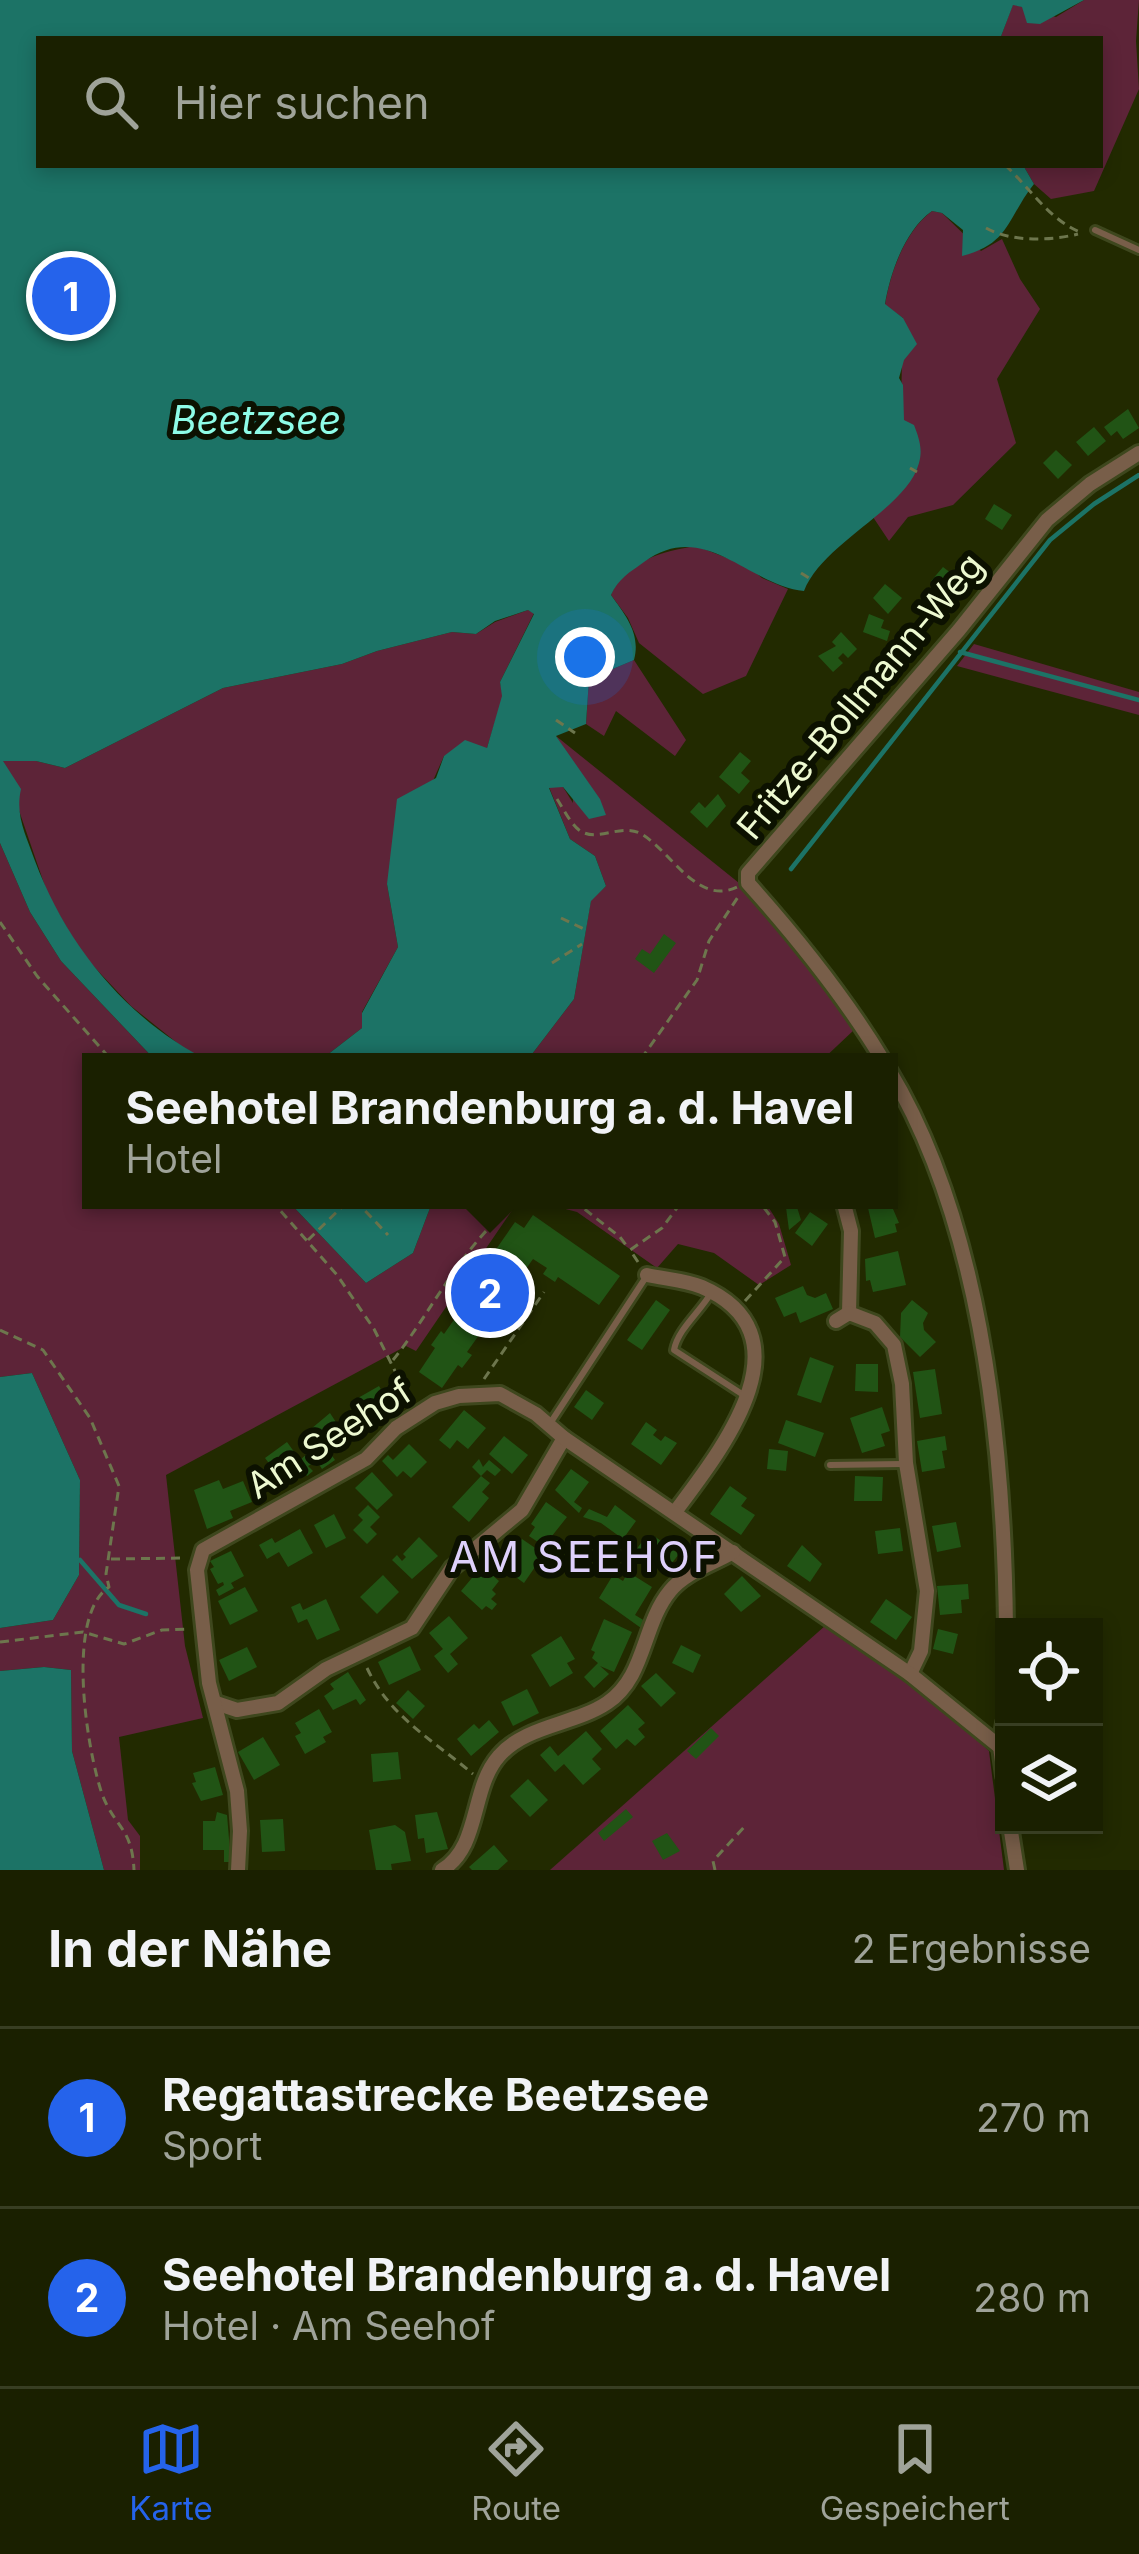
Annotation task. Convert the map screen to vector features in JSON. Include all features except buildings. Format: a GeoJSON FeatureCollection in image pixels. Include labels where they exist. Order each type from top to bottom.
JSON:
{"type":"FeatureCollection","features":[{"type":"Feature","properties":{"kind":"street","name":"Fritze-Bollmann-Weg"},"geometry":{"type":"LineString","coordinates":[[879,1053],[803,944],[748,881],[784,828],[958,630],[1047,520],[1090,484],[1139,453]]}},
{"type":"Feature","properties":{"kind":"street","name":"Fritze-Bollmann-Weg"},"geometry":{"type":"LineString","coordinates":[[898,1088],[923,1138],[950,1212],[969,1288],[998,1442],[1006,1618]]}},
{"type":"Feature","properties":{"kind":"street"},"geometry":{"type":"LineString","coordinates":[[845,1209],[851,1231],[842,1317],[875,1323],[894,1345],[902,1384],[906,1463],[927,1592],[922,1651],[910,1674]]}},
{"type":"Feature","properties":{"kind":"street"},"geometry":{"type":"LineString","coordinates":[[647,1275],[700,1286],[711,1293],[736,1312],[754,1354],[748,1398],[722,1449],[675,1512]]}},
{"type":"Feature","properties":{"kind":"street"},"geometry":{"type":"LineString","coordinates":[[484,1393],[517,1401],[563,1438],[910,1674],[995,1744]]}},
{"type":"Feature","properties":{"kind":"street","name":"Am Seehof"},"geometry":{"type":"LineString","coordinates":[[200,1558],[209,1544],[366,1459],[416,1414],[435,1403],[484,1393]]}},
{"type":"Feature","properties":{"kind":"street"},"geometry":{"type":"LineString","coordinates":[[216,1703],[237,1710],[278,1703],[326,1669],[419,1622],[452,1568],[522,1510],[563,1438]]}},
{"type":"Feature","properties":{"kind":"street"},"geometry":{"type":"LineString","coordinates":[[442,1870],[458,1857],[466,1841],[483,1783],[498,1757],[511,1745],[609,1702],[635,1670],[669,1592],[733,1552]]}},
{"type":"Feature","properties":{"kind":"street"},"geometry":{"type":"LineString","coordinates":[[200,1558],[209,1683],[236,1791],[238,1870]]}},
{"type":"Feature","properties":{"kind":"street"},"geometry":{"type":"LineString","coordinates":[[1011,1834],[1017,1870]]}},
{"type":"Feature","properties":{"kind":"lane"},"geometry":{"type":"LineString","coordinates":[[1095,230],[1139,250]]}},
{"type":"Feature","properties":{"kind":"lane"},"geometry":{"type":"LineString","coordinates":[[549,1425],[647,1275]]}},
{"type":"Feature","properties":{"kind":"lane"},"geometry":{"type":"LineString","coordinates":[[711,1293],[674,1350],[748,1398]]}},
{"type":"Feature","properties":{"kind":"lane"},"geometry":{"type":"LineString","coordinates":[[830,1465],[906,1463]]}},
{"type":"Feature","properties":{"kind":"path"},"geometry":{"type":"LineString","coordinates":[[1008,168],[1033,190],[1045,211],[1080,234]]}},
{"type":"Feature","properties":{"kind":"path"},"geometry":{"type":"LineString","coordinates":[[986,228],[1002,236],[1062,238],[1095,230]]}},
{"type":"Feature","properties":{"kind":"path"},"geometry":{"type":"LineString","coordinates":[[910,468],[917,472]]}},
{"type":"Feature","properties":{"kind":"path"},"geometry":{"type":"LineString","coordinates":[[801,572],[812,580]]}},
{"type":"Feature","properties":{"kind":"path"},"geometry":{"type":"LineString","coordinates":[[556,720],[575,733]]}},
{"type":"Feature","properties":{"kind":"path"},"geometry":{"type":"LineString","coordinates":[[557,799],[578,830],[591,835],[620,828],[642,834],[694,882],[714,892],[726,892],[748,881]]}},
{"type":"Feature","properties":{"kind":"path"},"geometry":{"type":"LineString","coordinates":[[648,1053],[697,980],[709,940],[748,881]]}},
{"type":"Feature","properties":{"kind":"path"},"geometry":{"type":"LineString","coordinates":[[561,918],[586,930]]}},
{"type":"Feature","properties":{"kind":"path"},"geometry":{"type":"LineString","coordinates":[[0,922],[38,976],[105,1053]]}},
{"type":"Feature","properties":{"kind":"path"},"geometry":{"type":"LineString","coordinates":[[552,963],[582,944]]}},
{"type":"Feature","properties":{"kind":"path"},"geometry":{"type":"LineString","coordinates":[[279,1209],[337,1275],[392,1361],[416,1414]]}},
{"type":"Feature","properties":{"kind":"path"},"geometry":{"type":"LineString","coordinates":[[308,1240],[342,1209]]}},
{"type":"Feature","properties":{"kind":"path"},"geometry":{"type":"LineString","coordinates":[[361,1209],[388,1235]]}},
{"type":"Feature","properties":{"kind":"path"},"geometry":{"type":"LineString","coordinates":[[392,1361],[508,1209]]}},
{"type":"Feature","properties":{"kind":"path"},"geometry":{"type":"LineString","coordinates":[[583,1209],[620,1237],[647,1275]]}},
{"type":"Feature","properties":{"kind":"path"},"geometry":{"type":"LineString","coordinates":[[630,1250],[662,1228],[676,1209]]}},
{"type":"Feature","properties":{"kind":"path"},"geometry":{"type":"LineString","coordinates":[[736,1312],[785,1258],[775,1222],[765,1209]]}},
{"type":"Feature","properties":{"kind":"path"},"geometry":{"type":"LineString","coordinates":[[484,1393],[484,1374],[544,1292]]}},
{"type":"Feature","properties":{"kind":"path"},"geometry":{"type":"LineString","coordinates":[[0,1330],[43,1350],[90,1418],[118,1486],[109,1587],[100,1592],[82,1632],[90,1748],[104,1798],[133,1844],[134,1870]]}},
{"type":"Feature","properties":{"kind":"path"},"geometry":{"type":"LineString","coordinates":[[108,1559],[200,1558]]}},
{"type":"Feature","properties":{"kind":"path"},"geometry":{"type":"LineString","coordinates":[[0,1642],[82,1632],[124,1644],[162,1630],[204,1628]]}},
{"type":"Feature","properties":{"kind":"path"},"geometry":{"type":"LineString","coordinates":[[359,1652],[381,1697],[412,1728],[483,1783]]}},
{"type":"Feature","properties":{"kind":"path"},"geometry":{"type":"LineString","coordinates":[[715,1870],[713,1862],[746,1825]]}},
{"type":"Feature","properties":{"kind":"shaded area"},"geometry":{"type":"Polygon","coordinates":[[[1084,0],[1139,0],[1139,89],[1094,191],[1051,199],[1025,168],[1103,168],[1103,36],[1001,36],[1013,4],[1056,17],[1084,0]]]}},
{"type":"Feature","properties":{"kind":"shaded area"},"geometry":{"type":"Polygon","coordinates":[[[932,211],[942,213],[981,251],[1002,239],[1040,309],[997,379],[1016,443],[953,505],[908,517],[889,541],[873,517],[899,491],[903,318],[885,305],[900,254],[932,211]]]}},
{"type":"Feature","properties":{"kind":"shaded area"},"geometry":{"type":"Polygon","coordinates":[[[696,546],[748,566],[788,589],[746,676],[703,694],[639,643],[611,595],[635,566],[696,546]]]}},
{"type":"Feature","properties":{"kind":"shaded area"},"geometry":{"type":"Polygon","coordinates":[[[528,610],[534,613],[500,682],[503,696],[487,748],[444,756],[387,884],[398,947],[362,1012],[362,1028],[330,1053],[192,1053],[131,1006],[82,954],[48,895],[2,761],[36,761],[65,768],[223,688],[342,664],[452,632],[476,634],[528,610]]]}},
{"type":"Feature","properties":{"kind":"shaded area"},"geometry":{"type":"Polygon","coordinates":[[[974,644],[1139,692],[1139,715],[957,666],[974,644]]]}},
{"type":"Feature","properties":{"kind":"shaded area"},"geometry":{"type":"Polygon","coordinates":[[[634,660],[686,740],[675,756],[616,711],[604,736],[586,724],[589,679],[634,660]]]}},
{"type":"Feature","properties":{"kind":"shaded area"},"geometry":{"type":"Polygon","coordinates":[[[556,736],[744,887],[799,948],[855,1029],[830,1053],[533,1053],[574,999],[591,900],[606,886],[595,856],[570,839],[549,787],[563,787],[573,803],[572,762],[556,736]]]}},
{"type":"Feature","properties":{"kind":"shaded area"},"geometry":{"type":"Polygon","coordinates":[[[0,843],[30,912],[61,961],[148,1053],[82,1053],[82,1209],[296,1209],[366,1283],[413,1253],[430,1209],[513,1209],[416,1351],[406,1346],[166,1475],[185,1646],[203,1718],[119,1737],[128,1820],[140,1836],[140,1870],[104,1870],[72,1751],[71,1670],[0,1671],[0,1628],[53,1620],[79,1575],[80,1480],[32,1373],[0,1377],[0,843]]]}},
{"type":"Feature","properties":{"kind":"shaded area"},"geometry":{"type":"Polygon","coordinates":[[[566,1209],[770,1209],[791,1265],[759,1285],[714,1253],[678,1244],[657,1268],[577,1212],[566,1209]]]}},
{"type":"Feature","properties":{"kind":"shaded area"},"geometry":{"type":"Polygon","coordinates":[[[826,1625],[922,1688],[989,1751],[995,1834],[999,1834],[1004,1870],[550,1870],[826,1625]]]}},
{"type":"Feature","properties":{"kind":"water","name":"Beetzsee"},"geometry":{"type":"Polygon","coordinates":[[[0,0],[1084,0],[1040,24],[1027,23],[1022,7],[1013,5],[1001,36],[36,36],[36,168],[1025,168],[1034,184],[999,237],[978,251],[962,256],[963,230],[932,211],[907,241],[885,304],[903,318],[917,344],[904,360],[899,378],[904,420],[914,425],[919,439],[919,463],[899,496],[828,557],[804,591],[706,550],[687,547],[666,550],[644,562],[614,589],[611,595],[634,634],[634,660],[589,679],[586,724],[556,736],[606,815],[589,819],[563,787],[549,788],[570,839],[595,856],[606,886],[591,901],[574,999],[533,1053],[330,1053],[362,1028],[362,1013],[398,947],[387,884],[397,799],[436,778],[444,756],[465,740],[487,748],[502,696],[500,682],[534,614],[528,610],[495,621],[476,634],[452,632],[342,664],[223,688],[65,768],[36,761],[3,761],[21,789],[20,817],[48,892],[83,951],[127,1003],[195,1053],[148,1053],[61,961],[30,912],[0,843],[0,0]]]}},
{"type":"Feature","properties":{"kind":"water"},"geometry":{"type":"Polygon","coordinates":[[[296,1209],[430,1209],[413,1253],[366,1283],[296,1209]]]}},
{"type":"Feature","properties":{"kind":"water"},"geometry":{"type":"Polygon","coordinates":[[[32,1373],[80,1480],[79,1575],[53,1620],[0,1628],[0,1377],[32,1373]]]}},
{"type":"Feature","properties":{"kind":"water"},"geometry":{"type":"Polygon","coordinates":[[[71,1670],[72,1751],[104,1870],[0,1870],[0,1671],[71,1670]]]}},
{"type":"Feature","properties":{"kind":"waterway"},"geometry":{"type":"LineString","coordinates":[[791,869],[1050,540],[1139,475]]}},
{"type":"Feature","properties":{"kind":"waterway"},"geometry":{"type":"LineString","coordinates":[[960,652],[1139,700]]}},
{"type":"Feature","properties":{"kind":"waterway"},"geometry":{"type":"LineString","coordinates":[[80,1560],[119,1605],[146,1614]]}},
{"type":"Feature","properties":{"kind":"place","name":"Regattastrecke Beetzsee"},"geometry":{"type":"Point","coordinates":[71,296]}},
{"type":"Feature","properties":{"kind":"place","name":"Seehotel Brandenburg a. d. Havel"},"geometry":{"type":"Point","coordinates":[490,1293]}},
{"type":"Feature","properties":{"kind":"district","name":"AM SEEHOF"},"geometry":{"type":"Point","coordinates":[585,1556]}}]}
